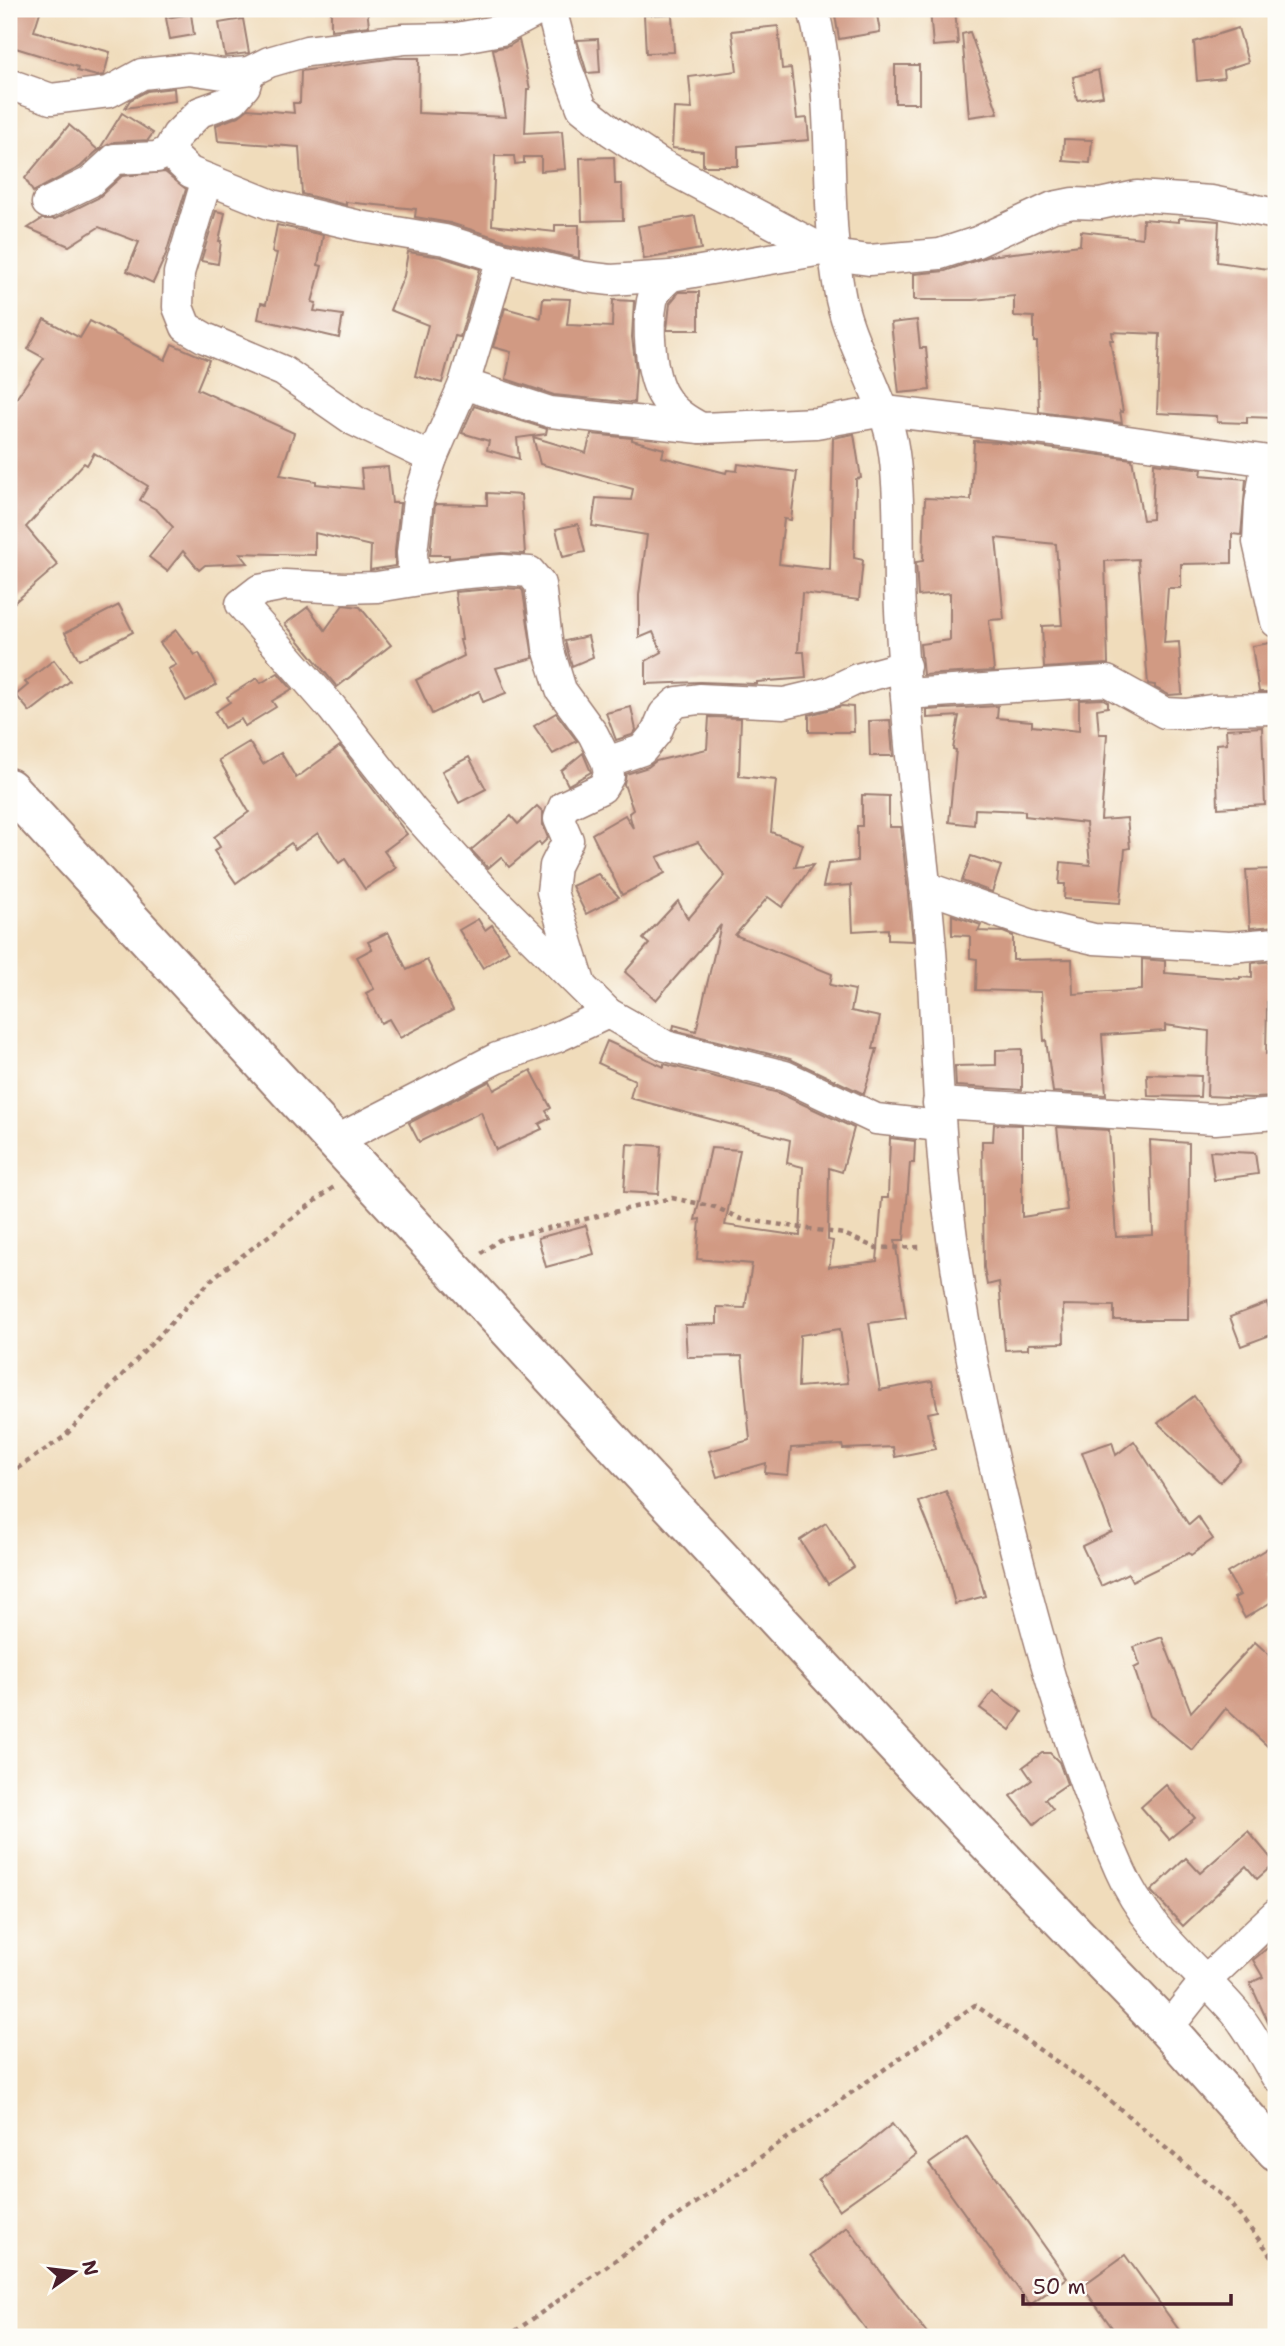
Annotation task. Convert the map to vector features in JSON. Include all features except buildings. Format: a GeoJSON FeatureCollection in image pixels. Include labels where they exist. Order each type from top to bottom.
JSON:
{"type":"FeatureCollection","features":[{"type":"Feature","properties":{"kind":"main road"},"geometry":{"type":"LineString","coordinates":[[9,788],[926,1779],[1167,2029],[1276,2151]]}},
{"type":"Feature","properties":{"kind":"street"},"geometry":{"type":"LineString","coordinates":[[9,84],[51,99],[109,92],[142,74],[189,69],[223,74],[249,72],[269,62],[307,51],[404,38],[457,38],[501,30],[541,9]]}},
{"type":"Feature","properties":{"kind":"street"},"geometry":{"type":"LineString","coordinates":[[551,9],[566,66],[582,108],[659,163],[828,252],[869,260],[940,254],[977,242],[1053,207],[1073,203],[1108,203],[1138,196],[1211,201],[1276,214]]}},
{"type":"Feature","properties":{"kind":"street"},"geometry":{"type":"LineString","coordinates":[[813,9],[824,62],[827,100],[828,252],[853,338],[885,411],[894,449],[899,584],[931,949],[939,1115],[953,1246],[984,1429],[1055,1695],[1120,1871],[1134,1899],[1159,1934],[1238,2016],[1276,2076]]}},
{"type":"Feature","properties":{"kind":"street"},"geometry":{"type":"LineString","coordinates":[[47,203],[90,182],[116,159],[157,157],[168,152],[177,135],[200,112],[233,100],[245,86],[249,72]]}},
{"type":"Feature","properties":{"kind":"street"},"geometry":{"type":"LineString","coordinates":[[168,152],[190,172],[272,205],[359,226],[445,240],[502,258],[585,277],[611,280],[671,275],[828,252]]}},
{"type":"Feature","properties":{"kind":"street"},"geometry":{"type":"LineString","coordinates":[[207,179],[179,273],[178,307],[186,327],[205,338],[283,370],[355,421],[432,458]]}},
{"type":"Feature","properties":{"kind":"street"},"geometry":{"type":"LineString","coordinates":[[414,579],[412,553],[418,500],[432,458],[464,384],[502,258]]}},
{"type":"Feature","properties":{"kind":"street"},"geometry":{"type":"LineString","coordinates":[[671,275],[659,287],[652,300],[650,339],[654,373],[663,397],[681,417],[701,428]]}},
{"type":"Feature","properties":{"kind":"street"},"geometry":{"type":"LineString","coordinates":[[464,384],[550,412],[701,428],[816,423],[885,411],[1070,433],[1271,462],[1260,503],[1258,542],[1276,622]]}},
{"type":"Feature","properties":{"kind":"street"},"geometry":{"type":"LineString","coordinates":[[582,986],[552,892],[555,866],[568,840],[559,818],[564,806],[602,788],[609,776],[607,762],[593,734],[561,690],[548,648],[540,584],[530,572],[492,571],[414,579],[377,587],[285,585],[259,590],[241,604],[332,708],[412,810],[485,891],[608,1013],[666,1046],[785,1076],[876,1119],[939,1115],[1215,1119],[1276,1114]]}},
{"type":"Feature","properties":{"kind":"street"},"geometry":{"type":"LineString","coordinates":[[607,762],[642,750],[656,733],[664,714],[677,702],[699,699],[784,703],[830,692],[857,678],[1107,681],[1165,713],[1276,709]]}},
{"type":"Feature","properties":{"kind":"street"},"geometry":{"type":"LineString","coordinates":[[925,887],[1032,925],[1094,939],[1230,947],[1276,943]]}},
{"type":"Feature","properties":{"kind":"street"},"geometry":{"type":"LineString","coordinates":[[335,1140],[497,1058],[558,1037],[608,1013]]}},
{"type":"Feature","properties":{"kind":"street"},"geometry":{"type":"LineString","coordinates":[[1167,2029],[1205,1981],[1276,1914]]}},
{"type":"Feature","properties":{"kind":"path"},"geometry":{"type":"LineString","coordinates":[[9,1474],[64,1437],[215,1276],[360,1168]]}},
{"type":"Feature","properties":{"kind":"path"},"geometry":{"type":"LineString","coordinates":[[456,1272],[499,1240],[672,1198],[715,1207],[741,1219],[844,1234],[876,1248],[953,1246]]}},
{"type":"Feature","properties":{"kind":"path"},"geometry":{"type":"LineString","coordinates":[[507,2337],[975,2005],[1099,2091],[1228,2201],[1276,2261]]}}]}
